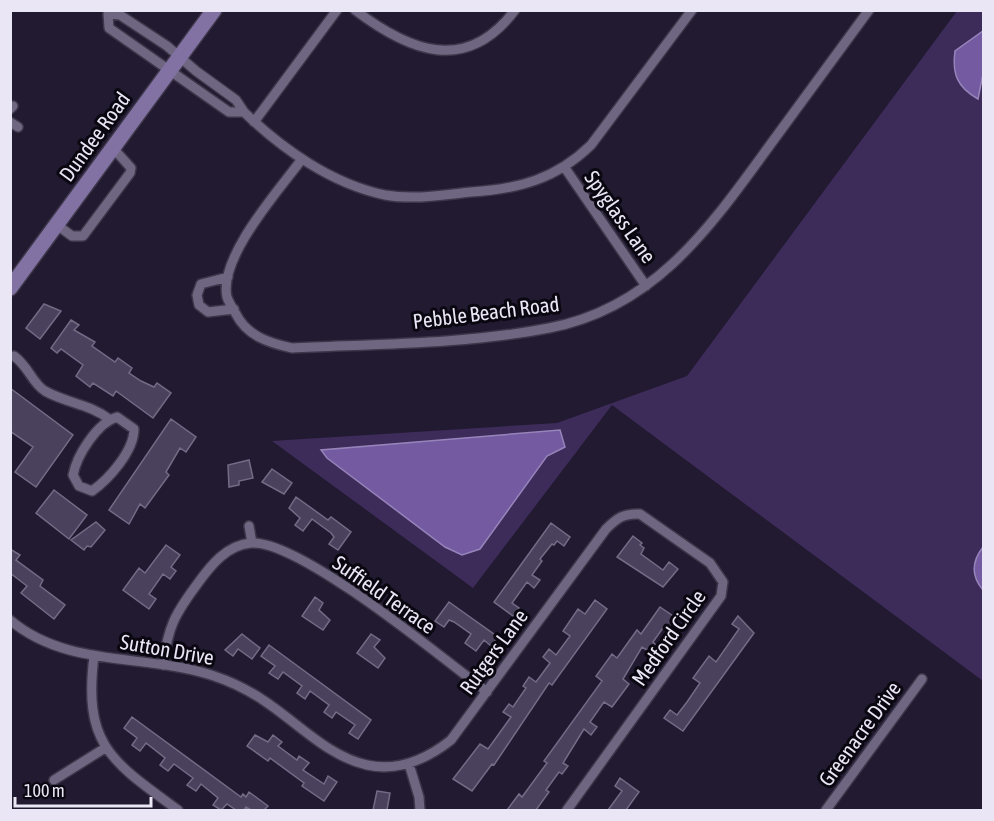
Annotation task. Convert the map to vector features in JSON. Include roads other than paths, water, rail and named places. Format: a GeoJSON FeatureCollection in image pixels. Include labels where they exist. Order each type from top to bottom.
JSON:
{"type":"FeatureCollection","features":[{"type":"Feature","properties":{"kind":"main road","name":"Dundee Road"},"geometry":{"type":"LineString","coordinates":[[10,288],[214,10]]}},
{"type":"Feature","properties":{"kind":"street"},"geometry":{"type":"LineString","coordinates":[[254,122],[337,10]]}},
{"type":"Feature","properties":{"kind":"street"},"geometry":{"type":"LineString","coordinates":[[355,10],[387,34],[418,47],[445,52],[479,42],[507,21],[515,10]]}},
{"type":"Feature","properties":{"kind":"street"},"geometry":{"type":"LineString","coordinates":[[244,112],[229,111],[169,72],[109,28],[105,12],[120,15],[181,56],[196,71],[236,100],[254,122],[302,159],[345,182],[385,195],[421,197],[503,190],[536,182],[565,168],[591,145],[692,10]]}},
{"type":"Feature","properties":{"kind":"street","name":"Pebble Beach Road"},"geometry":{"type":"LineString","coordinates":[[302,159],[237,249],[228,277],[227,297],[239,320],[265,342],[292,348],[344,346],[465,338],[550,328],[595,313],[646,286],[674,265],[708,229],[869,10]]}},
{"type":"Feature","properties":{"kind":"street"},"geometry":{"type":"LineString","coordinates":[[57,225],[72,236],[83,236],[130,173],[132,168],[128,161],[113,148]]}},
{"type":"Feature","properties":{"kind":"street","name":"Spyglass Lane"},"geometry":{"type":"LineString","coordinates":[[565,168],[646,286]]}},
{"type":"Feature","properties":{"kind":"street"},"geometry":{"type":"LineString","coordinates":[[228,277],[201,284],[197,295],[199,305],[208,312],[234,309]]}},
{"type":"Feature","properties":{"kind":"street"},"geometry":{"type":"LineString","coordinates":[[12,354],[26,365],[34,380],[45,391],[99,411],[109,419]]}},
{"type":"Feature","properties":{"kind":"street"},"geometry":{"type":"LineString","coordinates":[[117,417],[134,429],[131,444],[104,482],[92,490],[79,486],[73,475],[76,462],[109,419],[117,417]]}},
{"type":"Feature","properties":{"kind":"street","name":"Rutgers Lane"},"geometry":{"type":"LineString","coordinates":[[409,764],[432,755],[451,740],[606,529],[628,513]]}},
{"type":"Feature","properties":{"kind":"street","name":"Medford Circle"},"geometry":{"type":"LineString","coordinates":[[567,810],[722,596],[723,582],[710,563],[651,519],[640,514],[628,513]]}},
{"type":"Feature","properties":{"kind":"street"},"geometry":{"type":"LineString","coordinates":[[163,665],[173,620],[210,566],[228,552],[252,543],[249,526]]}},
{"type":"Feature","properties":{"kind":"street","name":"Suffield Terrace"},"geometry":{"type":"LineString","coordinates":[[252,543],[281,551],[342,584],[487,692]]}},
{"type":"Feature","properties":{"kind":"street","name":"Sutton Drive"},"geometry":{"type":"LineString","coordinates":[[10,620],[48,644],[94,656],[191,669],[232,682],[264,700],[334,752],[354,761],[382,767],[409,764]]}},
{"type":"Feature","properties":{"kind":"street"},"geometry":{"type":"LineString","coordinates":[[94,656],[91,706],[105,748],[117,763],[178,810]]}},
{"type":"Feature","properties":{"kind":"street","name":"Greenacre Drive"},"geometry":{"type":"LineString","coordinates":[[826,810],[922,680]]}},
{"type":"Feature","properties":{"kind":"street"},"geometry":{"type":"LineString","coordinates":[[54,780],[105,748]]}},
{"type":"Feature","properties":{"kind":"street"},"geometry":{"type":"LineString","coordinates":[[409,764],[419,797],[420,810]]}}]}
